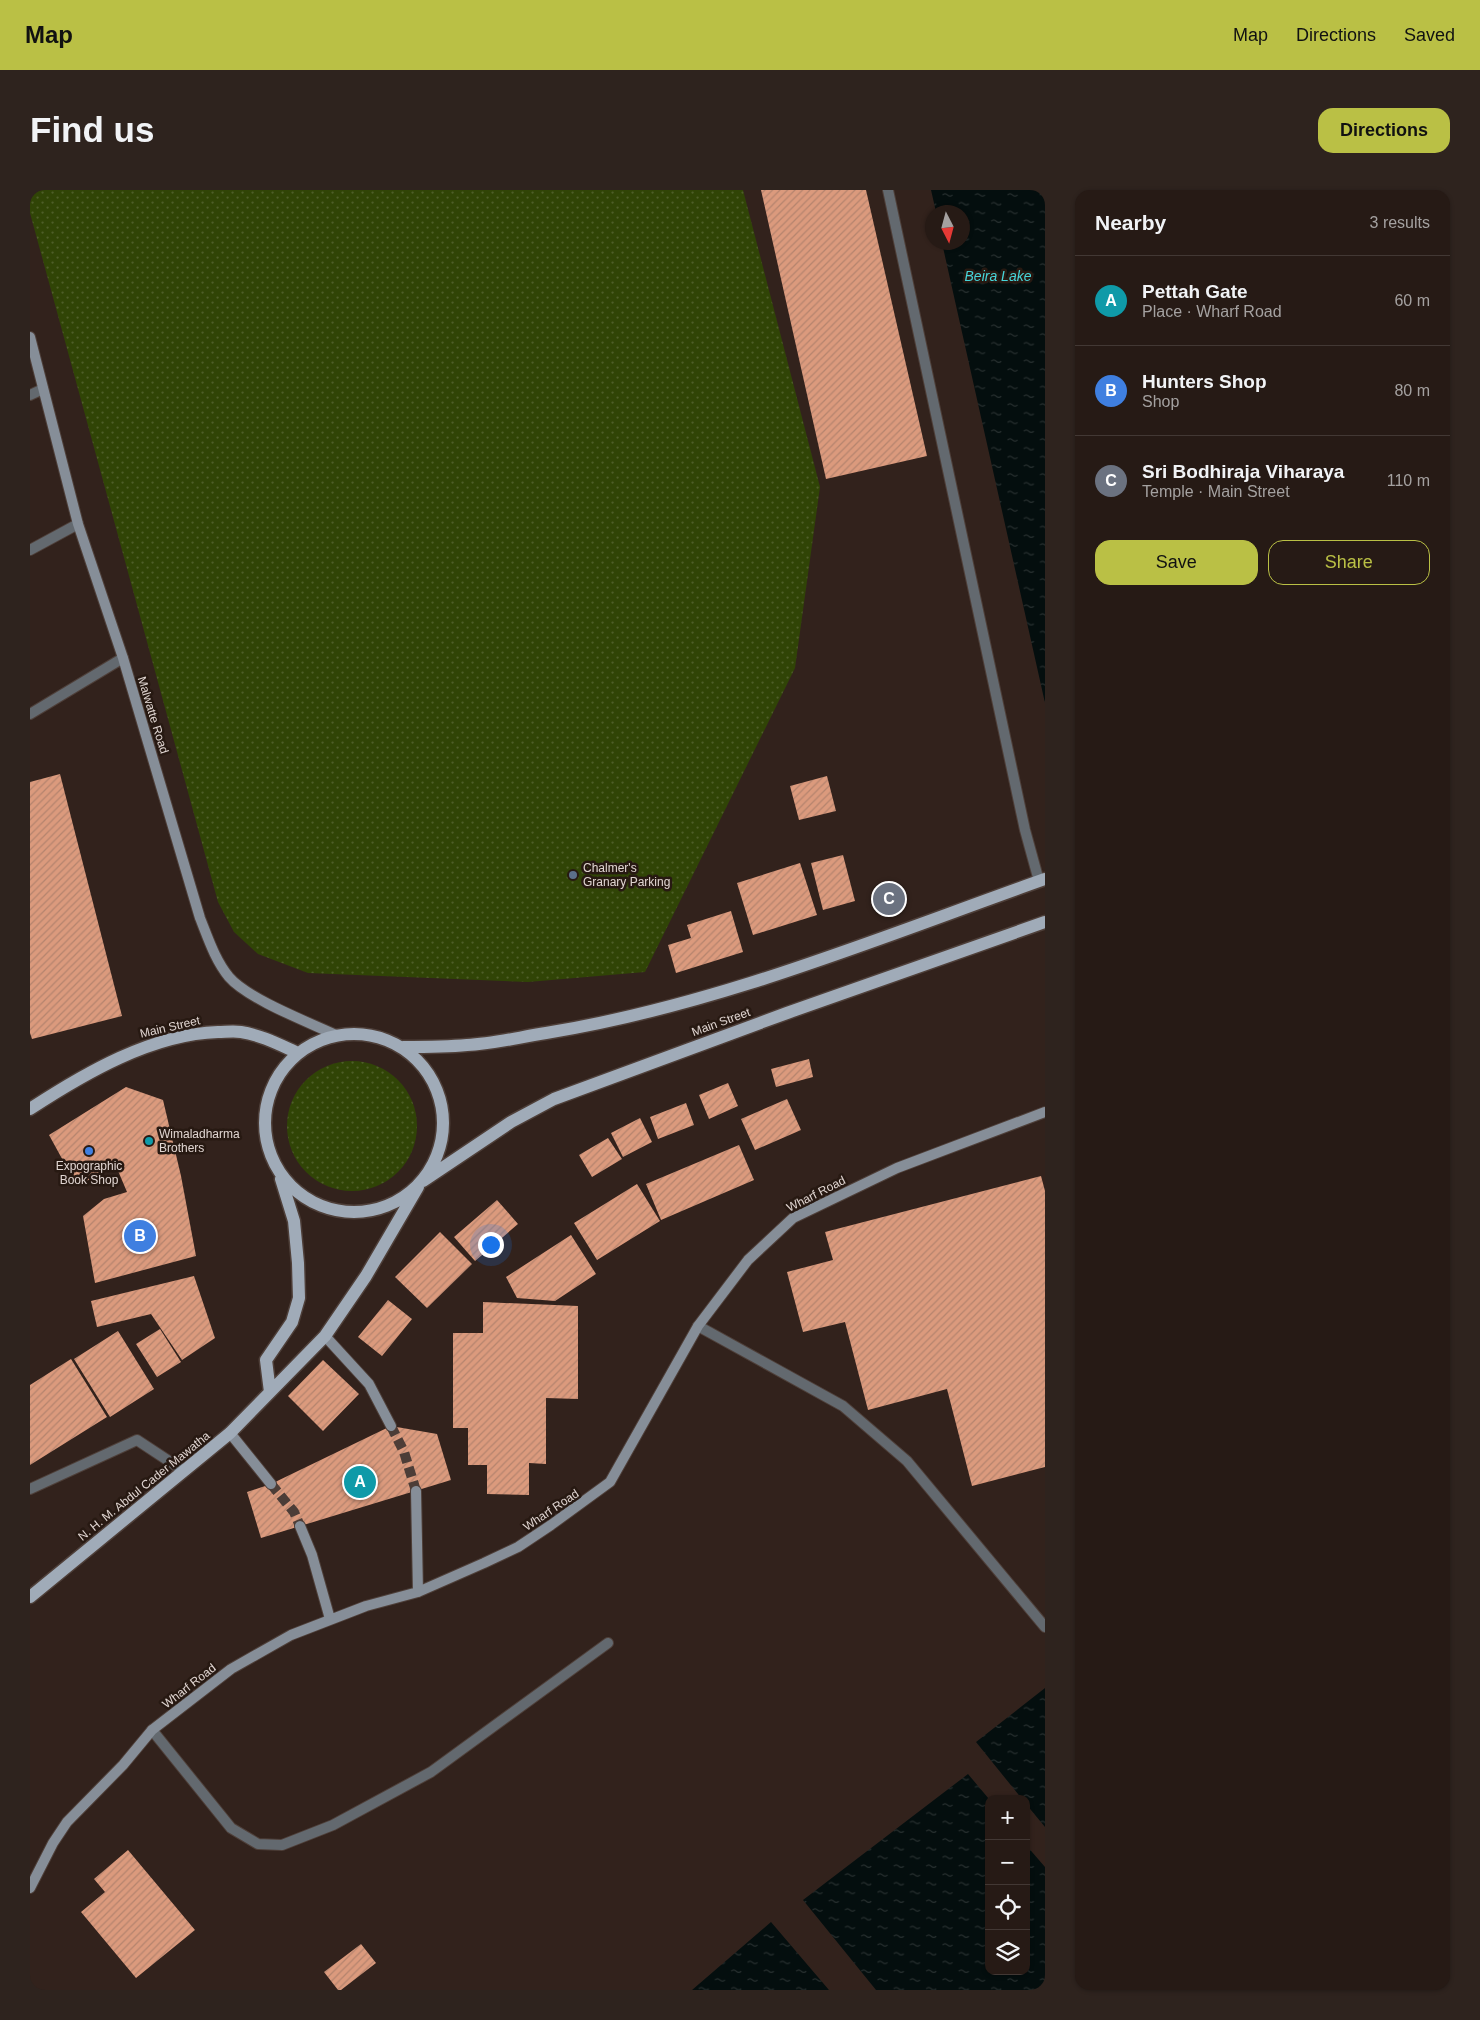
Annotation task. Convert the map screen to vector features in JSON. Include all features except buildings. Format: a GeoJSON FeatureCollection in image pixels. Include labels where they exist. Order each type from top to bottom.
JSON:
{"type":"FeatureCollection","features":[{"type":"Feature","properties":{"kind":"main road","name":"Malwatte Road"},"geometry":{"type":"LineString","coordinates":[[30,337],[78,524],[123,658],[200,918],[214,954],[229,977],[253,996],[336,1036]]}},
{"type":"Feature","properties":{"kind":"main road"},"geometry":{"type":"LineString","coordinates":[[270,1392],[266,1360],[292,1322],[299,1298],[294,1221],[279,1172],[266,1142],[265,1109],[276,1078],[298,1053],[316,1042],[336,1036],[359,1034],[382,1038],[403,1047],[469,1046],[569,1029],[651,1012],[745,985],[900,932],[1042,880]]}},
{"type":"Feature","properties":{"kind":"main road","name":"Main Street"},"geometry":{"type":"LineString","coordinates":[[279,1172],[296,1192],[319,1206],[345,1212],[371,1211],[396,1202],[511,1122],[554,1099],[760,1023],[1045,922]]}},
{"type":"Feature","properties":{"kind":"main road","name":"Main Street"},"geometry":{"type":"LineString","coordinates":[[30,1108],[136,1050],[162,1041],[204,1032],[240,1032],[266,1039],[298,1053]]}},
{"type":"Feature","properties":{"kind":"main road","name":"N. H. M. Abdul Cader Mawatha"},"geometry":{"type":"LineString","coordinates":[[30,1597],[230,1433],[325,1336],[366,1276],[439,1155],[445,1125],[440,1095],[425,1068],[403,1047]]}},
{"type":"Feature","properties":{"kind":"main road","name":"Wharf Road"},"geometry":{"type":"LineString","coordinates":[[30,1888],[53,1843],[68,1822],[123,1765],[152,1730],[231,1669],[291,1635],[366,1606],[418,1592],[518,1547],[581,1505],[610,1482],[698,1326],[748,1260],[793,1218],[897,1168],[1045,1112]]}},
{"type":"Feature","properties":{"kind":"main road"},"geometry":{"type":"LineString","coordinates":[[325,1336],[369,1384],[391,1426]]}},
{"type":"Feature","properties":{"kind":"main road"},"geometry":{"type":"LineString","coordinates":[[230,1433],[271,1484]]}},
{"type":"Feature","properties":{"kind":"main road"},"geometry":{"type":"LineString","coordinates":[[416,1491],[418,1592]]}},
{"type":"Feature","properties":{"kind":"main road"},"geometry":{"type":"LineString","coordinates":[[300,1526],[312,1555],[330,1619]]}},
{"type":"Feature","properties":{"kind":"street"},"geometry":{"type":"LineString","coordinates":[[888,190],[1023,820],[1042,880]]}},
{"type":"Feature","properties":{"kind":"street"},"geometry":{"type":"LineString","coordinates":[[30,395],[43,388]]}},
{"type":"Feature","properties":{"kind":"street"},"geometry":{"type":"LineString","coordinates":[[30,550],[78,524]]}},
{"type":"Feature","properties":{"kind":"street"},"geometry":{"type":"LineString","coordinates":[[30,714],[123,658]]}},
{"type":"Feature","properties":{"kind":"street"},"geometry":{"type":"LineString","coordinates":[[698,1326],[843,1406],[900,1455],[1045,1627]]}},
{"type":"Feature","properties":{"kind":"street"},"geometry":{"type":"LineString","coordinates":[[30,1488],[137,1440],[184,1471]]}},
{"type":"Feature","properties":{"kind":"street"},"geometry":{"type":"LineString","coordinates":[[152,1730],[231,1828],[258,1844],[282,1845],[333,1825],[431,1772],[608,1643]]}},
{"type":"Feature","properties":{"kind":"green space"},"geometry":{"type":"Polygon","coordinates":[[[30,190],[743,190],[820,487],[795,668],[645,972],[528,982],[308,973],[258,954],[234,932],[218,902],[30,213],[30,190]]]}},
{"type":"Feature","properties":{"kind":"green space"},"geometry":{"type":"Polygon","coordinates":[[[352,1061],[365,1062],[377,1066],[398,1080],[412,1101],[416,1113],[416,1139],[412,1151],[398,1172],[377,1186],[365,1190],[352,1191],[339,1190],[327,1186],[306,1172],[292,1151],[288,1139],[287,1126],[288,1113],[292,1101],[306,1080],[327,1066],[339,1062],[352,1061]]]}},
{"type":"Feature","properties":{"kind":"water","name":"Beira Lake"},"geometry":{"type":"Polygon","coordinates":[[[931,190],[1045,190],[1045,703],[944,250],[970,250],[970,205],[934,205],[931,190]]]}},
{"type":"Feature","properties":{"kind":"water"},"geometry":{"type":"Polygon","coordinates":[[[1045,1688],[1045,1827],[1030,1809],[1030,1795],[1019,1795],[976,1742],[1045,1688]]]}},
{"type":"Feature","properties":{"kind":"water"},"geometry":{"type":"Polygon","coordinates":[[[968,1774],[986,1795],[985,1975],[1030,1975],[1030,1850],[1045,1867],[1045,1990],[876,1990],[803,1900],[968,1774]]]}},
{"type":"Feature","properties":{"kind":"water"},"geometry":{"type":"Polygon","coordinates":[[[771,1922],[829,1990],[692,1990],[771,1922]]]}},
{"type":"Feature","properties":{"kind":"tunnel"},"geometry":{"type":"LineString","coordinates":[[391,1426],[404,1452],[416,1491]]}},
{"type":"Feature","properties":{"kind":"tunnel"},"geometry":{"type":"LineString","coordinates":[[271,1484],[294,1512],[300,1526]]}},
{"type":"Feature","properties":{"kind":"place","name":"Chalmer's Granary Parking"},"geometry":{"type":"Point","coordinates":[573,875]}},
{"type":"Feature","properties":{"kind":"place","name":"Sri Bodhiraja Viharaya"},"geometry":{"type":"Point","coordinates":[889,899]}},
{"type":"Feature","properties":{"kind":"place","name":"Wimaladharma Brothers"},"geometry":{"type":"Point","coordinates":[149,1141]}},
{"type":"Feature","properties":{"kind":"place","name":"Expographic Book Shop"},"geometry":{"type":"Point","coordinates":[89,1151]}},
{"type":"Feature","properties":{"kind":"place","name":"Hunters Shop"},"geometry":{"type":"Point","coordinates":[140,1236]}},
{"type":"Feature","properties":{"kind":"place","name":"Pettah Gate"},"geometry":{"type":"Point","coordinates":[360,1482]}}]}
